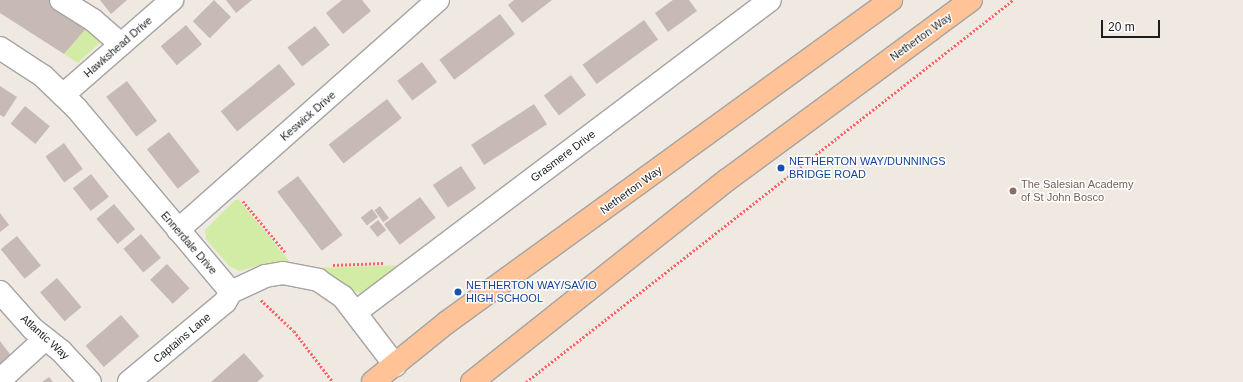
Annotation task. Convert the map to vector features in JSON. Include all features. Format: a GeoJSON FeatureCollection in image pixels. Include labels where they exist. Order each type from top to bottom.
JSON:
{"type":"FeatureCollection","features":[{"type":"Feature","properties":{"kind":"main road","name":"Netherton Way"},"geometry":{"type":"LineString","coordinates":[[373,382],[446,323],[891,0]]}},
{"type":"Feature","properties":{"kind":"main road","name":"Netherton Way"},"geometry":{"type":"LineString","coordinates":[[472,382],[727,180],[971,0]]}},
{"type":"Feature","properties":{"kind":"street"},"geometry":{"type":"LineString","coordinates":[[61,0],[93,20],[121,44]]}},
{"type":"Feature","properties":{"kind":"street","name":"Hawkshead Drive"},"geometry":{"type":"LineString","coordinates":[[63,95],[172,0]]}},
{"type":"Feature","properties":{"kind":"street","name":"Keswick Drive"},"geometry":{"type":"LineString","coordinates":[[178,230],[438,0]]}},
{"type":"Feature","properties":{"kind":"street","name":"Grasmere Drive"},"geometry":{"type":"LineString","coordinates":[[356,312],[770,0]]}},
{"type":"Feature","properties":{"kind":"street","name":"Ennerdale Drive"},"geometry":{"type":"LineString","coordinates":[[0,48],[29,66],[63,95],[178,230],[237,288]]}},
{"type":"Feature","properties":{"kind":"street"},"geometry":{"type":"LineString","coordinates":[[237,288],[271,275],[301,275],[332,288],[356,312],[395,365]]}},
{"type":"Feature","properties":{"kind":"street","name":"Captains Lane"},"geometry":{"type":"LineString","coordinates":[[129,382],[225,302],[237,288]]}},
{"type":"Feature","properties":{"kind":"street","name":"Atlantic Way"},"geometry":{"type":"LineString","coordinates":[[0,292],[45,339],[61,351],[90,382]]}},
{"type":"Feature","properties":{"kind":"street"},"geometry":{"type":"LineString","coordinates":[[0,380],[45,339]]}},
{"type":"Feature","properties":{"kind":"path"},"geometry":{"type":"LineString","coordinates":[[526,382],[1013,0]]}},
{"type":"Feature","properties":{"kind":"path"},"geometry":{"type":"LineString","coordinates":[[230,185],[286,254]]}},
{"type":"Feature","properties":{"kind":"path"},"geometry":{"type":"LineString","coordinates":[[330,265],[422,262]]}},
{"type":"Feature","properties":{"kind":"path"},"geometry":{"type":"LineString","coordinates":[[237,288],[294,331],[333,382]]}},
{"type":"Feature","properties":{"kind":"green space"},"geometry":{"type":"Polygon","coordinates":[[[90,24],[105,38],[78,63],[64,54],[90,24]]]}},
{"type":"Feature","properties":{"kind":"green space"},"geometry":{"type":"Polygon","coordinates":[[[235,200],[239,200],[289,261],[267,263],[240,271],[229,266],[206,239],[205,230],[235,200]]]}},
{"type":"Feature","properties":{"kind":"green space"},"geometry":{"type":"Polygon","coordinates":[[[407,265],[363,294],[348,289],[334,277],[314,268],[407,265]]]}},
{"type":"Feature","properties":{"kind":"building"},"geometry":{"type":"Polygon","coordinates":[[[0,0],[51,0],[90,24],[64,54],[0,13],[0,0]]]}},
{"type":"Feature","properties":{"kind":"building"},"geometry":{"type":"Polygon","coordinates":[[[100,0],[127,0],[111,14],[100,0]]]}},
{"type":"Feature","properties":{"kind":"building"},"geometry":{"type":"Polygon","coordinates":[[[214,0],[231,17],[210,38],[193,21],[214,0]]]}},
{"type":"Feature","properties":{"kind":"building"},"geometry":{"type":"Polygon","coordinates":[[[226,0],[252,0],[236,13],[226,0]]]}},
{"type":"Feature","properties":{"kind":"building"},"geometry":{"type":"Polygon","coordinates":[[[342,0],[362,0],[371,11],[343,34],[326,13],[342,0]]]}},
{"type":"Feature","properties":{"kind":"building"},"geometry":{"type":"Polygon","coordinates":[[[514,0],[552,0],[522,23],[508,5],[514,0]]]}},
{"type":"Feature","properties":{"kind":"building"},"geometry":{"type":"Polygon","coordinates":[[[673,0],[689,0],[697,11],[668,32],[655,13],[673,0]]]}},
{"type":"Feature","properties":{"kind":"building"},"geometry":{"type":"Polygon","coordinates":[[[500,14],[515,34],[454,80],[439,60],[500,14]]]}},
{"type":"Feature","properties":{"kind":"building"},"geometry":{"type":"Polygon","coordinates":[[[644,20],[658,39],[597,84],[583,65],[644,20]]]}},
{"type":"Feature","properties":{"kind":"building"},"geometry":{"type":"Polygon","coordinates":[[[186,25],[202,44],[177,65],[161,46],[186,25]]]}},
{"type":"Feature","properties":{"kind":"building"},"geometry":{"type":"Polygon","coordinates":[[[315,26],[330,45],[302,66],[287,48],[315,26]]]}},
{"type":"Feature","properties":{"kind":"building"},"geometry":{"type":"Polygon","coordinates":[[[422,62],[437,82],[412,101],[397,81],[422,62]]]}},
{"type":"Feature","properties":{"kind":"building"},"geometry":{"type":"Polygon","coordinates":[[[279,64],[295,84],[237,131],[221,111],[279,64]]]}},
{"type":"Feature","properties":{"kind":"building"},"geometry":{"type":"Polygon","coordinates":[[[571,75],[586,95],[559,115],[544,95],[571,75]]]}},
{"type":"Feature","properties":{"kind":"building"},"geometry":{"type":"Polygon","coordinates":[[[127,81],[157,121],[136,137],[106,97],[127,81]]]}},
{"type":"Feature","properties":{"kind":"building"},"geometry":{"type":"Polygon","coordinates":[[[0,86],[17,97],[4,117],[0,115],[0,86]]]}},
{"type":"Feature","properties":{"kind":"building"},"geometry":{"type":"Polygon","coordinates":[[[387,99],[402,118],[343,163],[329,145],[387,99]]]}},
{"type":"Feature","properties":{"kind":"building"},"geometry":{"type":"Polygon","coordinates":[[[534,104],[547,124],[484,165],[471,145],[534,104]]]}},
{"type":"Feature","properties":{"kind":"building"},"geometry":{"type":"Polygon","coordinates":[[[25,106],[50,126],[35,144],[11,124],[25,106]]]}},
{"type":"Feature","properties":{"kind":"building"},"geometry":{"type":"Polygon","coordinates":[[[169,132],[200,171],[178,189],[147,149],[169,132]]]}},
{"type":"Feature","properties":{"kind":"building"},"geometry":{"type":"Polygon","coordinates":[[[64,143],[83,169],[64,182],[45,157],[64,143]]]}},
{"type":"Feature","properties":{"kind":"building"},"geometry":{"type":"Polygon","coordinates":[[[461,166],[476,188],[448,207],[433,185],[461,166]]]}},
{"type":"Feature","properties":{"kind":"building"},"geometry":{"type":"Polygon","coordinates":[[[91,174],[109,197],[91,211],[73,188],[91,174]]]}},
{"type":"Feature","properties":{"kind":"building"},"geometry":{"type":"Polygon","coordinates":[[[298,176],[343,235],[322,251],[277,192],[298,176]]]}},
{"type":"Feature","properties":{"kind":"building"},"geometry":{"type":"Polygon","coordinates":[[[420,197],[436,218],[400,245],[384,224],[420,197]]]}},
{"type":"Feature","properties":{"kind":"building"},"geometry":{"type":"Polygon","coordinates":[[[114,204],[135,229],[118,244],[96,219],[114,204]]]}},
{"type":"Feature","properties":{"kind":"building"},"geometry":{"type":"Polygon","coordinates":[[[380,206],[389,218],[383,222],[374,210],[380,206]]]}},
{"type":"Feature","properties":{"kind":"building"},"geometry":{"type":"Polygon","coordinates":[[[372,209],[378,217],[367,225],[361,217],[372,209]]]}},
{"type":"Feature","properties":{"kind":"building"},"geometry":{"type":"Polygon","coordinates":[[[0,213],[9,225],[0,232],[0,213]]]}},
{"type":"Feature","properties":{"kind":"building"},"geometry":{"type":"Polygon","coordinates":[[[378,220],[386,230],[378,237],[369,227],[378,220]]]}},
{"type":"Feature","properties":{"kind":"building"},"geometry":{"type":"Polygon","coordinates":[[[141,234],[161,258],[143,273],[123,249],[141,234]]]}},
{"type":"Feature","properties":{"kind":"building"},"geometry":{"type":"Polygon","coordinates":[[[17,236],[41,266],[25,279],[1,249],[17,236]]]}},
{"type":"Feature","properties":{"kind":"building"},"geometry":{"type":"Polygon","coordinates":[[[167,264],[190,288],[173,304],[150,280],[167,264]]]}},
{"type":"Feature","properties":{"kind":"building"},"geometry":{"type":"Polygon","coordinates":[[[57,278],[81,307],[65,321],[40,292],[57,278]]]}},
{"type":"Feature","properties":{"kind":"building"},"geometry":{"type":"Polygon","coordinates":[[[121,315],[139,336],[104,367],[86,346],[121,315]]]}},
{"type":"Feature","properties":{"kind":"building"},"geometry":{"type":"Polygon","coordinates":[[[0,341],[12,357],[0,365],[0,341]]]}},
{"type":"Feature","properties":{"kind":"building"},"geometry":{"type":"Polygon","coordinates":[[[244,353],[264,376],[257,382],[211,382],[244,353]]]}},
{"type":"Feature","properties":{"kind":"building"},"geometry":{"type":"Polygon","coordinates":[[[49,377],[53,382],[42,382],[49,377]]]}},
{"type":"Feature","properties":{"kind":"place","name":"NETHERTON WAY/DUNNINGS BRIDGE ROAD"},"geometry":{"type":"Point","coordinates":[781,168]}},
{"type":"Feature","properties":{"kind":"place","name":"The Salesian Academy of St John Bosco"},"geometry":{"type":"Point","coordinates":[1013,191]}},
{"type":"Feature","properties":{"kind":"place","name":"NETHERTON WAY/SAVIO HIGH SCHOOL"},"geometry":{"type":"Point","coordinates":[458,292]}}]}
